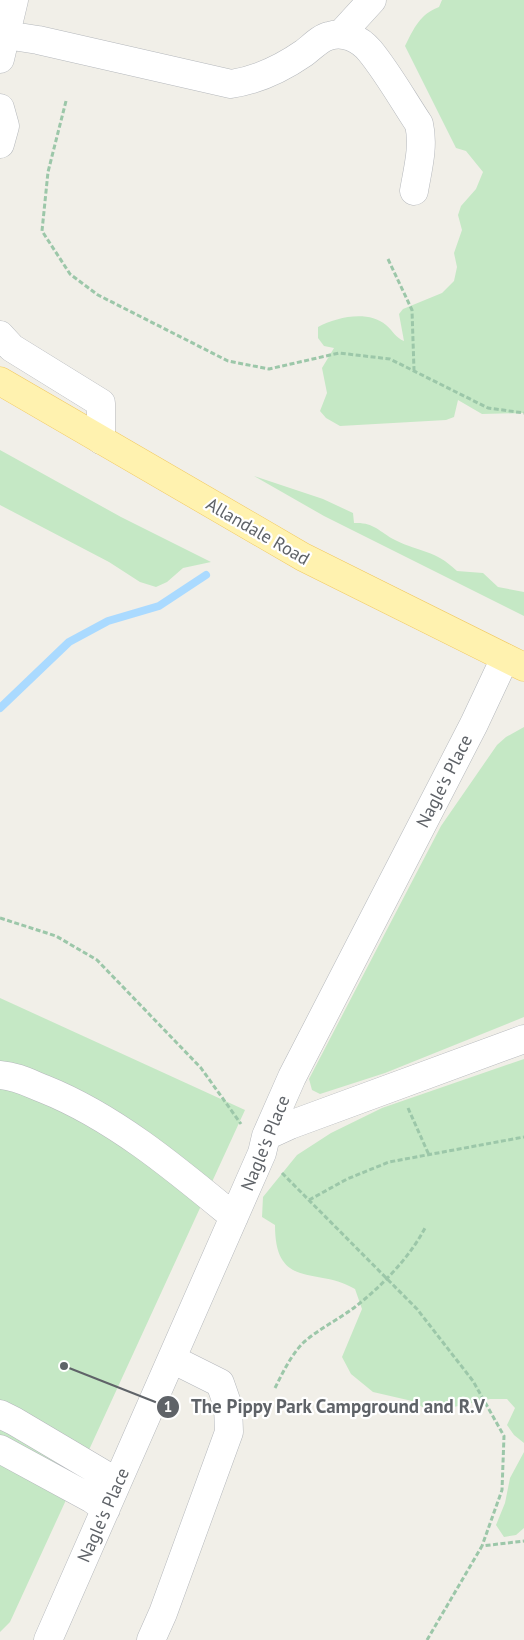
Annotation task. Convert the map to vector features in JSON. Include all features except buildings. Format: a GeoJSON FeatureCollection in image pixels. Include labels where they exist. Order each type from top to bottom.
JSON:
{"type":"FeatureCollection","features":[{"type":"Feature","properties":{"kind":"main road","name":"Allandale Road"},"geometry":{"type":"LineString","coordinates":[[0,381],[303,557],[514,662]]}},
{"type":"Feature","properties":{"kind":"street"},"geometry":{"type":"LineString","coordinates":[[14,0],[3,47],[38,40],[230,84],[250,81],[264,76],[302,55],[328,36],[341,34],[356,38],[369,50],[419,124],[422,136],[414,191]]}},
{"type":"Feature","properties":{"kind":"street"},"geometry":{"type":"LineString","coordinates":[[341,34],[372,0]]}},
{"type":"Feature","properties":{"kind":"street"},"geometry":{"type":"LineString","coordinates":[[0,108],[5,126],[0,144]]}},
{"type":"Feature","properties":{"kind":"street"},"geometry":{"type":"LineString","coordinates":[[0,336],[12,348],[101,403],[101,440]]}},
{"type":"Feature","properties":{"kind":"street","name":"Nagle's Place"},"geometry":{"type":"LineString","coordinates":[[48,1640],[234,1217],[292,1077],[474,724],[514,662]]}},
{"type":"Feature","properties":{"kind":"street"},"geometry":{"type":"LineString","coordinates":[[264,1145],[290,1125],[524,1039]]}},
{"type":"Feature","properties":{"kind":"street"},"geometry":{"type":"LineString","coordinates":[[0,1075],[12,1076],[78,1102],[176,1169],[234,1217]]}},
{"type":"Feature","properties":{"kind":"street"},"geometry":{"type":"LineString","coordinates":[[151,1640],[163,1613],[229,1432],[228,1406],[220,1382],[172,1359]]}},
{"type":"Feature","properties":{"kind":"street"},"geometry":{"type":"LineString","coordinates":[[0,1414],[117,1482]]}},
{"type":"Feature","properties":{"kind":"street"},"geometry":{"type":"LineString","coordinates":[[0,1449],[92,1499],[106,1509]]}},
{"type":"Feature","properties":{"kind":"path"},"geometry":{"type":"LineString","coordinates":[[66,101],[47,181],[42,231],[70,274],[98,295],[228,360],[268,369],[339,353],[390,359],[488,408],[524,413]]}},
{"type":"Feature","properties":{"kind":"path"},"geometry":{"type":"LineString","coordinates":[[388,259],[412,310],[414,371]]}},
{"type":"Feature","properties":{"kind":"path"},"geometry":{"type":"LineString","coordinates":[[0,918],[56,936],[97,960],[201,1068],[309,1200],[417,1309],[473,1381],[504,1436],[502,1490],[482,1546],[427,1640]]}},
{"type":"Feature","properties":{"kind":"path"},"geometry":{"type":"LineString","coordinates":[[405,1102],[428,1155]]}},
{"type":"Feature","properties":{"kind":"path"},"geometry":{"type":"LineString","coordinates":[[309,1200],[347,1179],[389,1162],[524,1137]]}},
{"type":"Feature","properties":{"kind":"path"},"geometry":{"type":"LineString","coordinates":[[275,1388],[288,1363],[304,1343],[356,1306],[386,1278],[419,1240],[426,1226]]}},
{"type":"Feature","properties":{"kind":"path"},"geometry":{"type":"LineString","coordinates":[[482,1546],[524,1541]]}},
{"type":"Feature","properties":{"kind":"green space"},"geometry":{"type":"Polygon","coordinates":[[[442,0],[524,0],[524,413],[482,414],[458,400],[454,417],[446,420],[340,426],[326,418],[320,411],[327,393],[322,368],[334,348],[324,346],[318,338],[318,327],[334,320],[362,316],[379,320],[404,341],[399,314],[403,309],[442,293],[454,281],[457,267],[454,253],[462,230],[458,215],[461,206],[476,189],[483,172],[466,151],[456,148],[405,46],[418,22],[432,10],[439,7],[442,0]]]}},
{"type":"Feature","properties":{"kind":"green space"},"geometry":{"type":"Polygon","coordinates":[[[0,450],[121,517],[211,562],[183,568],[167,582],[156,587],[140,582],[109,562],[0,505],[0,450]]]}},
{"type":"Feature","properties":{"kind":"green space"},"geometry":{"type":"Polygon","coordinates":[[[254,476],[323,499],[353,513],[354,523],[366,524],[376,528],[395,540],[434,555],[457,571],[483,573],[498,587],[524,592],[524,616],[324,516],[254,476]]]}},
{"type":"Feature","properties":{"kind":"green space"},"geometry":{"type":"Polygon","coordinates":[[[524,727],[524,1017],[385,1073],[320,1094],[312,1090],[309,1079],[441,826],[497,745],[506,737],[524,727]]]}},
{"type":"Feature","properties":{"kind":"green space"},"geometry":{"type":"Polygon","coordinates":[[[0,998],[245,1110],[10,1622],[0,1632],[0,998]]]}},
{"type":"Feature","properties":{"kind":"green space"},"geometry":{"type":"Polygon","coordinates":[[[524,1059],[524,1443],[514,1435],[507,1425],[515,1408],[507,1399],[490,1399],[440,1410],[424,1408],[412,1401],[373,1392],[351,1374],[342,1357],[362,1309],[355,1289],[341,1282],[301,1273],[290,1268],[282,1260],[277,1246],[275,1225],[262,1217],[263,1197],[297,1155],[331,1133],[382,1108],[524,1059]]]}},
{"type":"Feature","properties":{"kind":"green space"},"geometry":{"type":"Polygon","coordinates":[[[524,1452],[524,1528],[516,1535],[504,1537],[496,1525],[505,1503],[510,1478],[524,1452]]]}},
{"type":"Feature","properties":{"kind":"waterway"},"geometry":{"type":"LineString","coordinates":[[0,708],[69,642],[108,621],[159,606],[206,575]]}},
{"type":"Feature","properties":{"kind":"place","name":"The Pippy Park Campground and R.V"},"geometry":{"type":"Point","coordinates":[64,1366]}}]}
